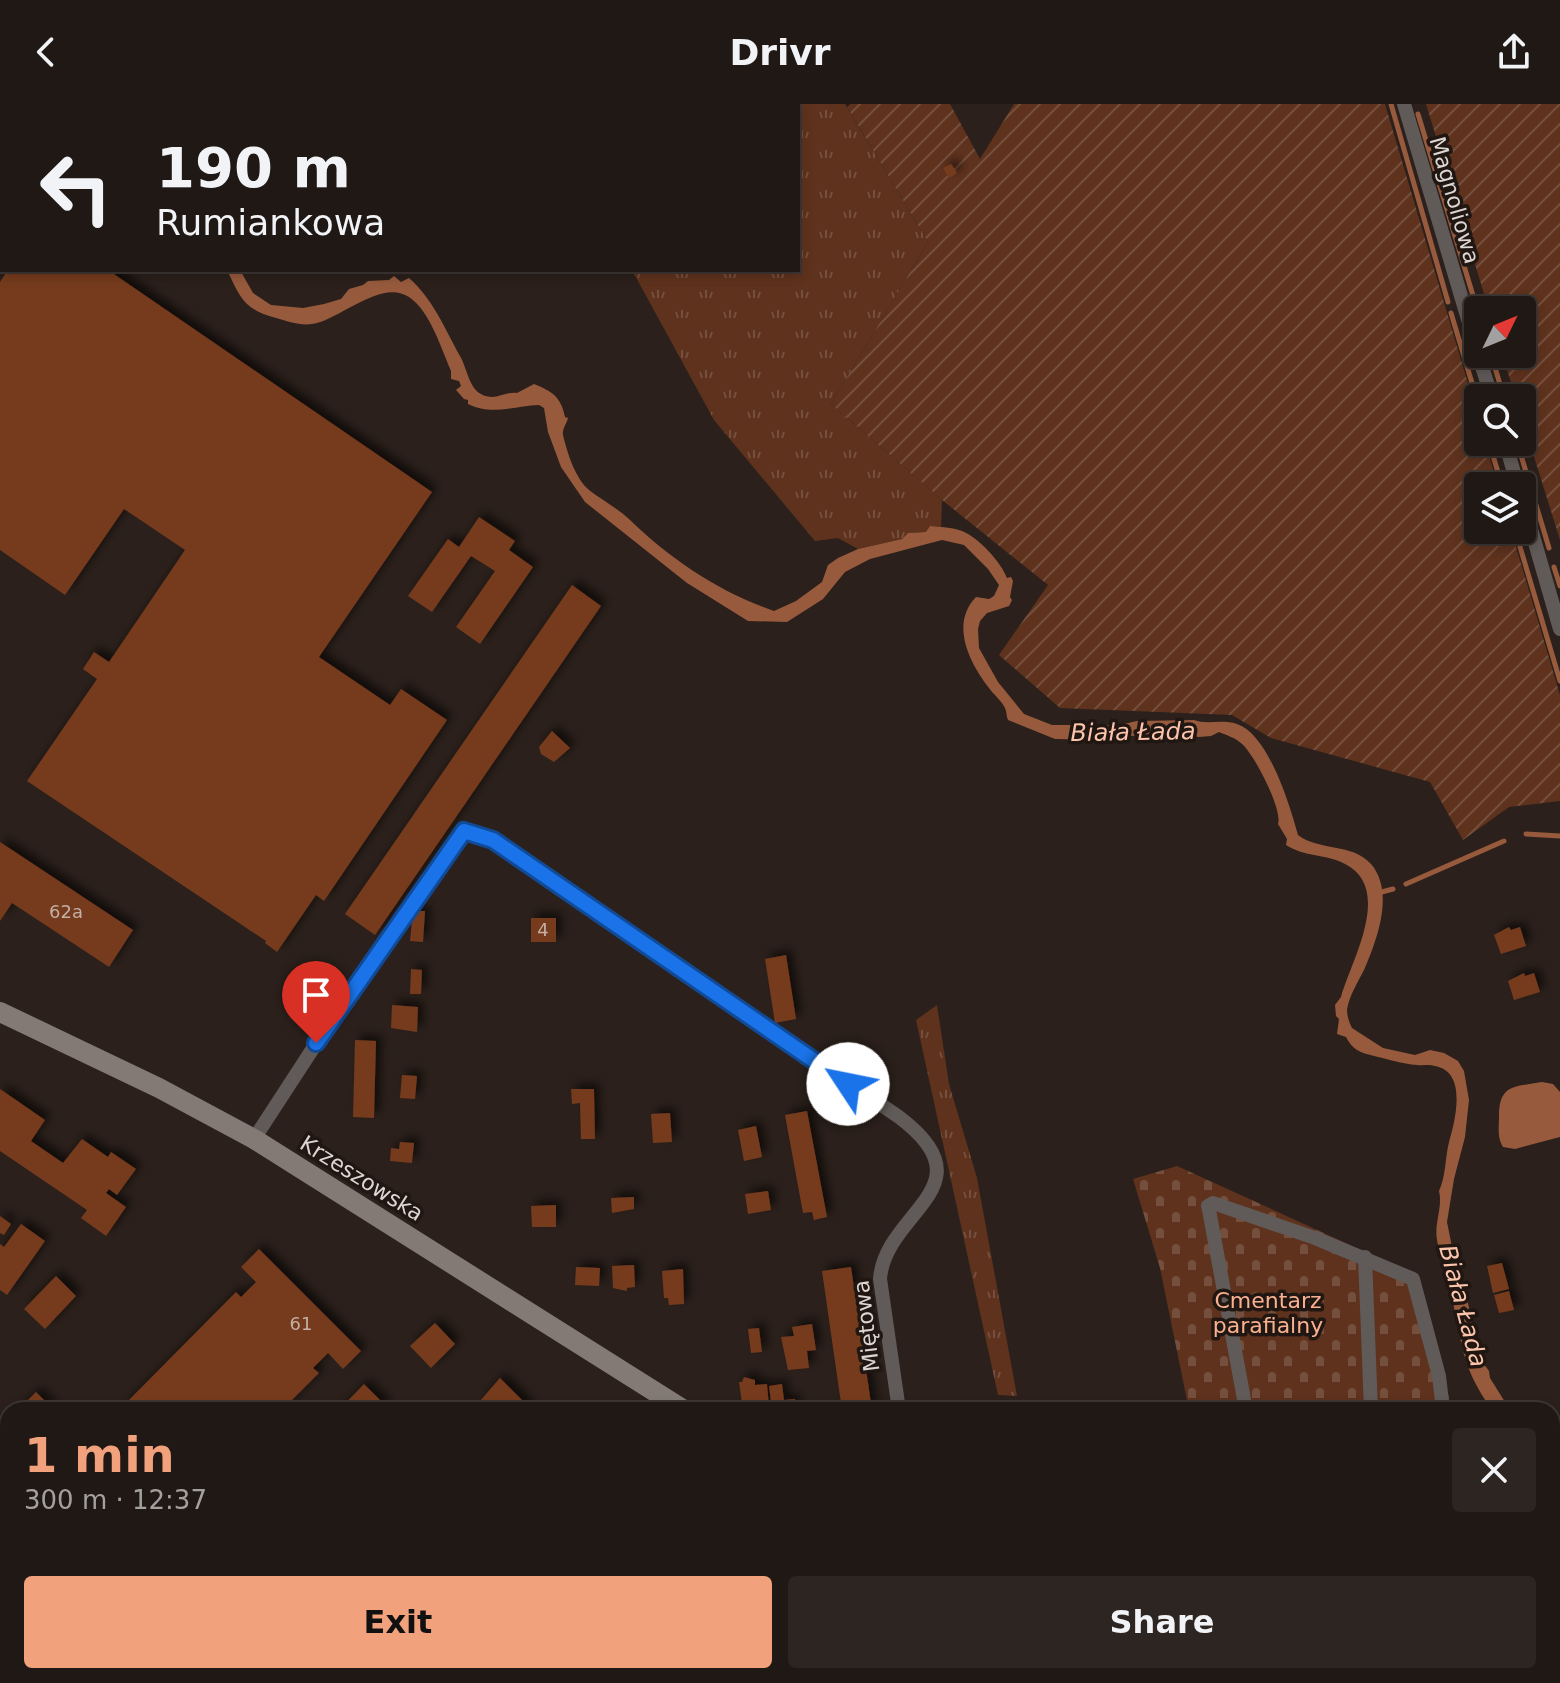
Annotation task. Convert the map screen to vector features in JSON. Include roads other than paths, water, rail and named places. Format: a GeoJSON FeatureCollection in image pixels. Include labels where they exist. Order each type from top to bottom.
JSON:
{"type":"FeatureCollection","features":[{"type":"Feature","properties":{"kind":"main road","name":"Krzeszowska"},"geometry":{"type":"LineString","coordinates":[[0,1012],[159,1088],[254,1139],[671,1402]]}},
{"type":"Feature","properties":{"kind":"street","name":"Magnoliowa"},"geometry":{"type":"LineString","coordinates":[[1404,104],[1464,307]]}},
{"type":"Feature","properties":{"kind":"street"},"geometry":{"type":"LineString","coordinates":[[1535,544],[1560,629]]}},
{"type":"Feature","properties":{"kind":"street","name":"Miętowa"},"geometry":{"type":"LineString","coordinates":[[254,1139],[351,990],[464,831],[493,840],[924,1137],[934,1158],[936,1176],[931,1194],[888,1247],[881,1266],[880,1279],[898,1402]]}},
{"type":"Feature","properties":{"kind":"street"},"geometry":{"type":"LineString","coordinates":[[1245,1402],[1208,1206],[1213,1203],[1408,1275],[1416,1283],[1439,1376],[1442,1402]]}},
{"type":"Feature","properties":{"kind":"street"},"geometry":{"type":"LineString","coordinates":[[1365,1257],[1371,1402]]}},
{"type":"Feature","properties":{"kind":"water","name":"Biała Łada"},"geometry":{"type":"Polygon","coordinates":[[[228,272],[241,272],[253,293],[271,305],[303,308],[341,299],[349,289],[368,281],[389,280],[394,276],[401,282],[409,278],[438,315],[477,391],[495,397],[517,393],[534,384],[550,392],[558,399],[568,418],[563,435],[572,464],[584,485],[678,561],[715,584],[774,611],[796,601],[822,582],[828,565],[858,549],[902,539],[908,533],[926,532],[930,526],[958,530],[969,534],[989,551],[1007,578],[1011,577],[1013,581],[1009,606],[987,613],[980,621],[979,648],[998,682],[1024,714],[1052,725],[1194,720],[1237,724],[1248,730],[1276,772],[1298,835],[1364,857],[1378,875],[1382,888],[1381,916],[1369,958],[1348,1005],[1347,1014],[1352,1028],[1383,1048],[1415,1055],[1430,1050],[1444,1053],[1458,1061],[1464,1071],[1469,1100],[1465,1137],[1447,1222],[1478,1356],[1505,1402],[1487,1402],[1468,1367],[1437,1240],[1439,1191],[1456,1110],[1456,1087],[1445,1070],[1364,1053],[1354,1048],[1346,1037],[1337,1034],[1339,1019],[1335,1005],[1341,997],[1360,946],[1368,908],[1366,890],[1359,875],[1345,864],[1286,845],[1287,839],[1278,824],[1272,795],[1242,744],[1219,732],[1199,737],[1180,734],[1129,736],[1112,740],[1055,739],[1008,720],[1004,705],[975,667],[963,631],[968,608],[976,597],[989,599],[999,585],[964,545],[942,540],[870,559],[845,572],[823,599],[787,622],[748,621],[687,583],[585,502],[561,467],[548,432],[544,408],[539,405],[494,410],[468,404],[468,400],[456,390],[461,386],[459,381],[451,379],[451,371],[429,321],[409,297],[398,293],[373,296],[322,321],[298,324],[265,315],[250,307],[240,296],[228,272]]]}},
{"type":"Feature","properties":{"kind":"water"},"geometry":{"type":"Polygon","coordinates":[[[1542,1082],[1553,1084],[1560,1092],[1560,1137],[1515,1149],[1503,1147],[1499,1132],[1500,1106],[1505,1092],[1542,1082]]]}},
{"type":"Feature","properties":{"kind":"waterway"},"geometry":{"type":"LineString","coordinates":[[1391,104],[1448,302]]}},
{"type":"Feature","properties":{"kind":"waterway"},"geometry":{"type":"LineString","coordinates":[[1418,114],[1473,296]]}},
{"type":"Feature","properties":{"kind":"waterway"},"geometry":{"type":"LineString","coordinates":[[1451,313],[1472,384]]}},
{"type":"Feature","properties":{"kind":"waterway"},"geometry":{"type":"LineString","coordinates":[[1495,368],[1500,384]]}},
{"type":"Feature","properties":{"kind":"waterway"},"geometry":{"type":"LineString","coordinates":[[1493,456],[1498,472]]}},
{"type":"Feature","properties":{"kind":"waterway"},"geometry":{"type":"LineString","coordinates":[[1521,456],[1549,548]]}},
{"type":"Feature","properties":{"kind":"waterway"},"geometry":{"type":"LineString","coordinates":[[1519,544],[1560,681]]}},
{"type":"Feature","properties":{"kind":"waterway"},"geometry":{"type":"LineString","coordinates":[[1554,567],[1560,586]]}},
{"type":"Feature","properties":{"kind":"waterway"},"geometry":{"type":"LineString","coordinates":[[1526,834],[1560,836]]}},
{"type":"Feature","properties":{"kind":"waterway"},"geometry":{"type":"LineString","coordinates":[[1406,884],[1504,841]]}},
{"type":"Feature","properties":{"kind":"waterway"},"geometry":{"type":"LineString","coordinates":[[1378,893],[1393,889]]}},
{"type":"Feature","properties":{"kind":"park label","name":"Cmentarz parafialny"},"geometry":{"type":"Point","coordinates":[1268,1312]}}]}
